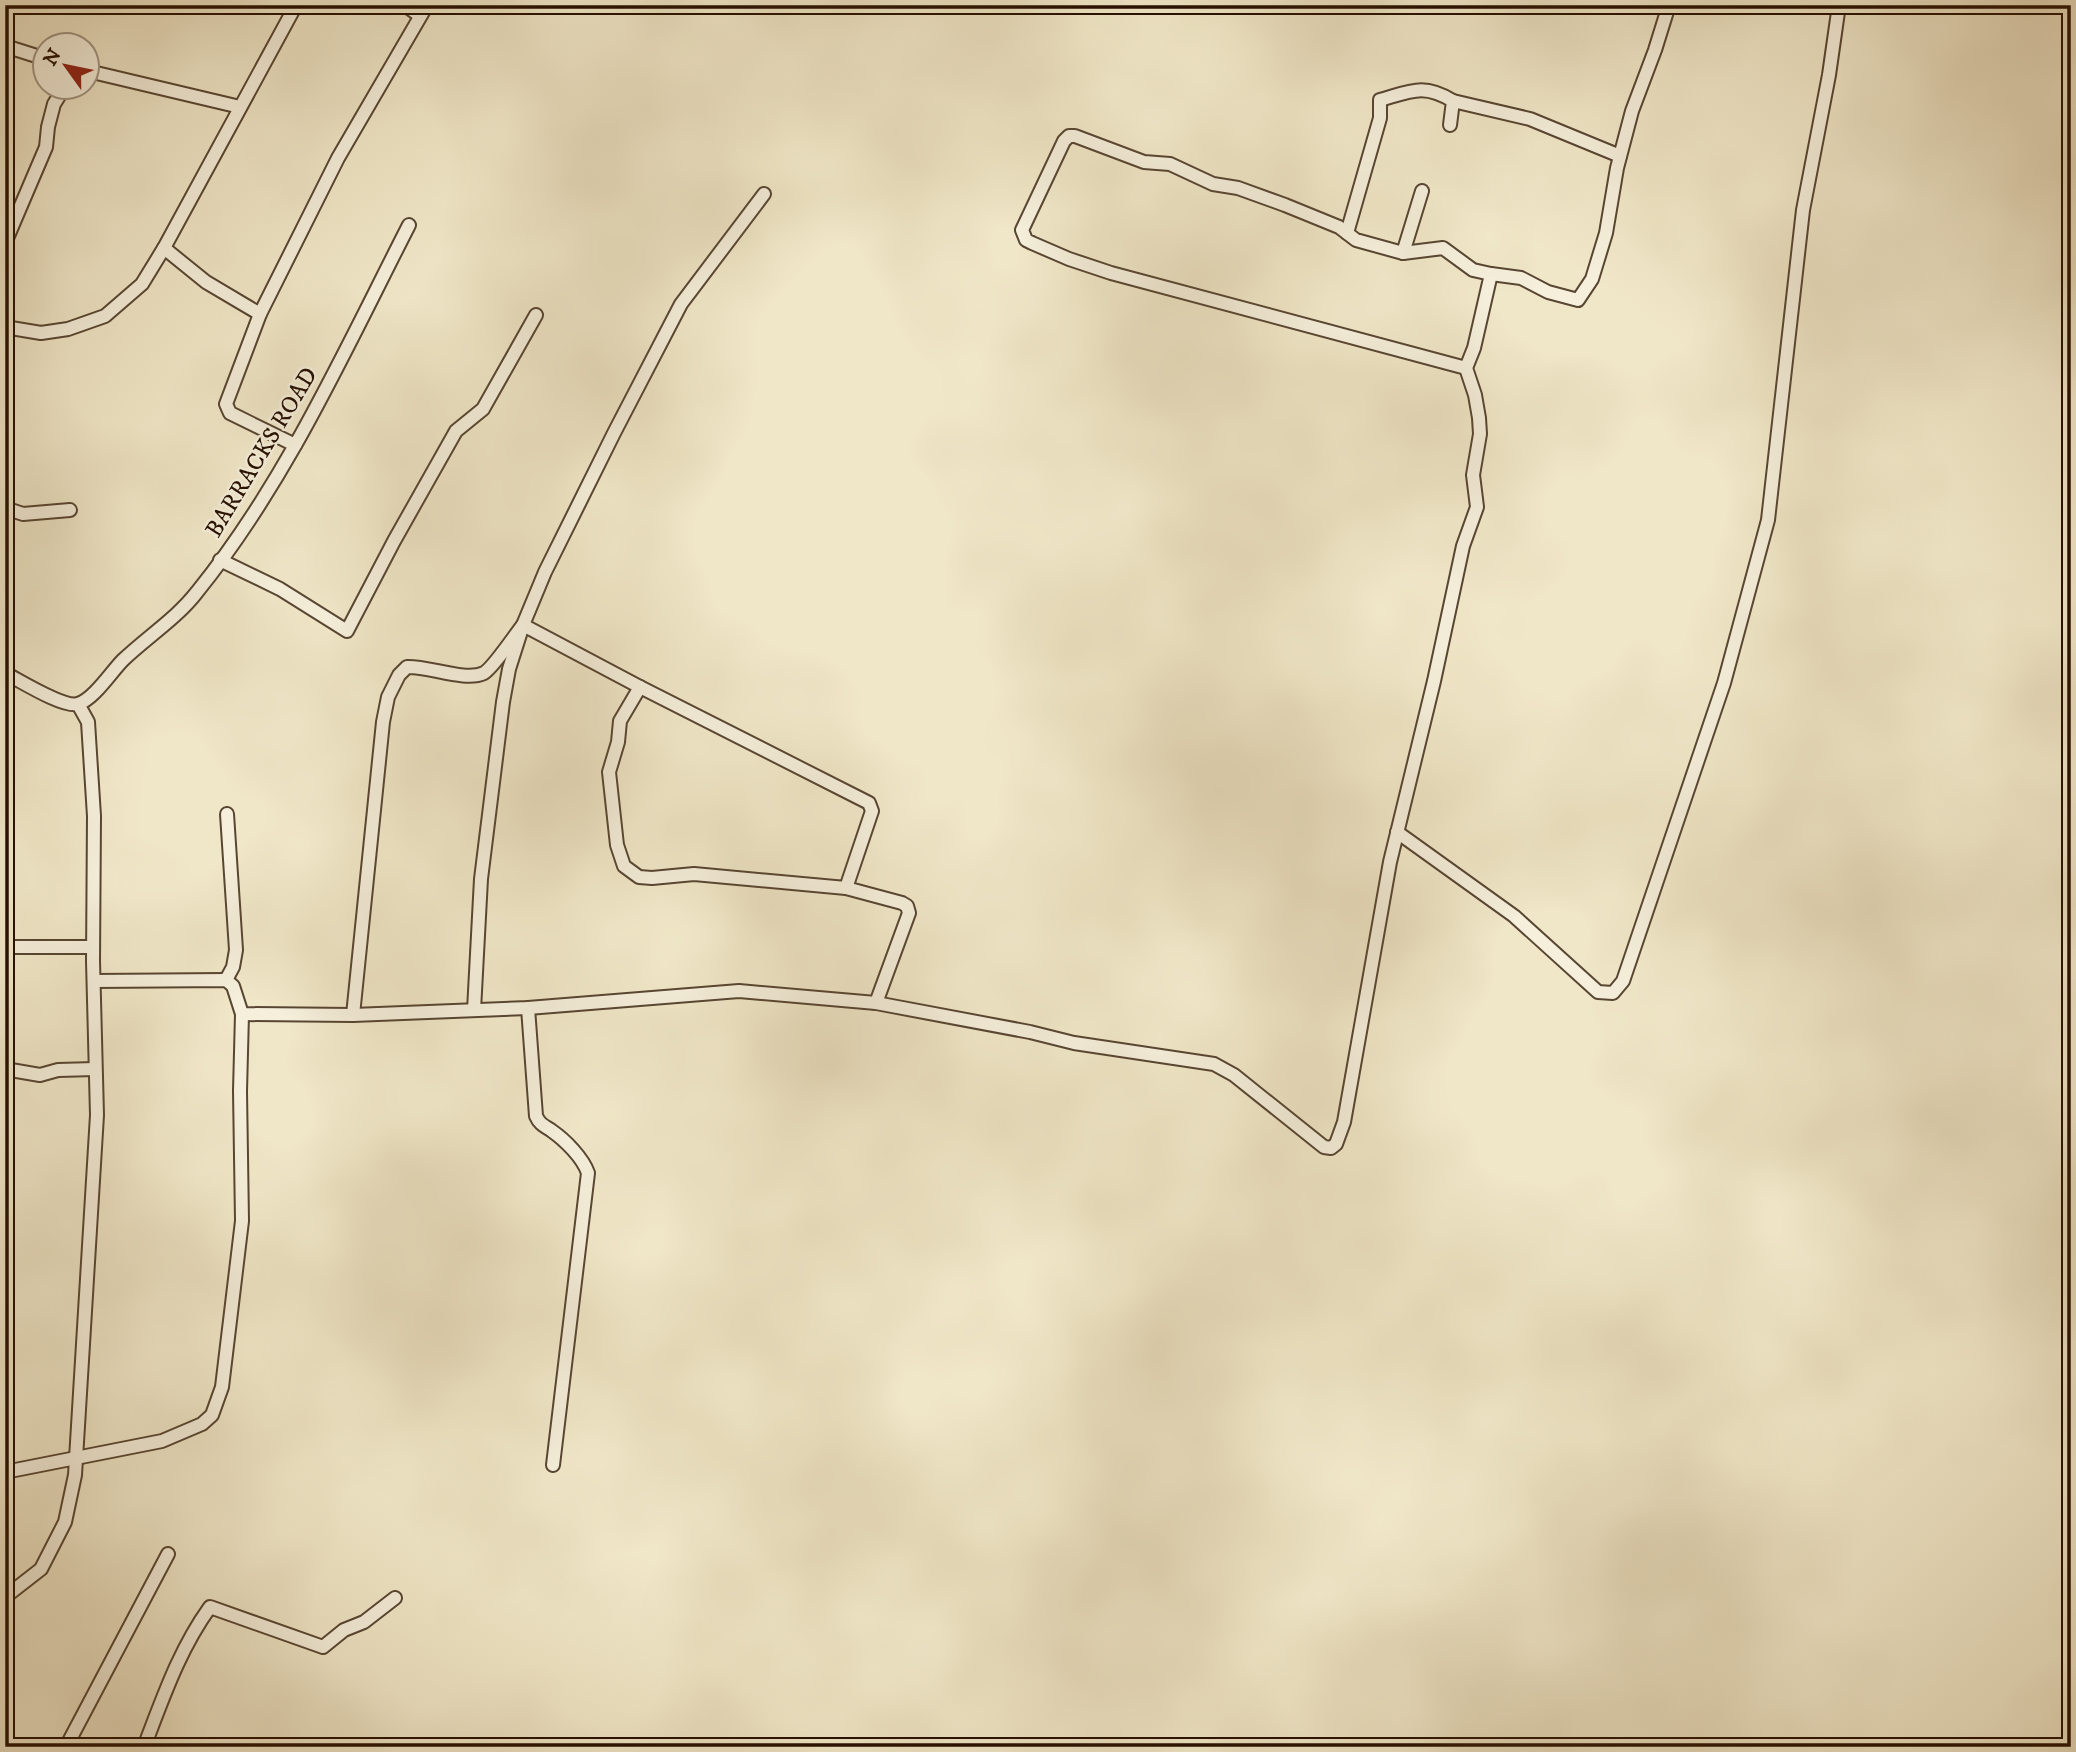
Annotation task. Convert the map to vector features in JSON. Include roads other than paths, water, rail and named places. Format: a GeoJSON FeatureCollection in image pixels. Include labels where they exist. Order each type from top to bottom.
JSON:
{"type":"FeatureCollection","features":[{"type":"Feature","properties":{"kind":"street"},"geometry":{"type":"LineString","coordinates":[[5,327],[41,333],[68,329],[105,316],[142,284],[296,5]]}},
{"type":"Feature","properties":{"kind":"street"},"geometry":{"type":"LineString","coordinates":[[295,445],[230,413],[226,404],[260,314],[338,158],[424,11],[405,5]]}},
{"type":"Feature","properties":{"kind":"street"},"geometry":{"type":"LineString","coordinates":[[1466,368],[1069,259],[1032,243],[1024,237],[1022,230],[1060,148],[1069,136],[1144,162],[1170,164],[1213,184],[1238,188],[1285,205],[1339,227],[1356,240],[1403,253],[1443,248],[1473,271],[1521,278],[1548,292],[1578,300],[1592,279],[1606,233],[1620,156],[1632,111],[1669,5]]}},
{"type":"Feature","properties":{"kind":"street"},"geometry":{"type":"LineString","coordinates":[[1397,831],[1514,916],[1598,992],[1613,993],[1623,981],[1724,683],[1768,520],[1803,210],[1829,75],[1839,5]]}},
{"type":"Feature","properties":{"kind":"street"},"geometry":{"type":"LineString","coordinates":[[5,46],[32,55]]}},
{"type":"Feature","properties":{"kind":"street"},"geometry":{"type":"LineString","coordinates":[[102,74],[240,107]]}},
{"type":"Feature","properties":{"kind":"street"},"geometry":{"type":"LineString","coordinates":[[1347,233],[1380,118],[1380,100],[1415,89],[1438,92],[1453,101],[1530,119],[1620,156]]}},
{"type":"Feature","properties":{"kind":"street"},"geometry":{"type":"LineString","coordinates":[[1450,125],[1453,101]]}},
{"type":"Feature","properties":{"kind":"street"},"geometry":{"type":"LineString","coordinates":[[5,243],[46,147],[55,102]]}},
{"type":"Feature","properties":{"kind":"street"},"geometry":{"type":"LineString","coordinates":[[1403,253],[1422,191]]}},
{"type":"Feature","properties":{"kind":"street"},"geometry":{"type":"LineString","coordinates":[[474,1010],[481,879],[503,702],[509,669],[523,625],[545,572],[681,304],[764,194]]}},
{"type":"Feature","properties":{"kind":"street","name":"BARRACKS ROAD"},"geometry":{"type":"LineString","coordinates":[[78,704],[94,692],[122,661],[196,593],[260,504],[295,445],[409,225]]}},
{"type":"Feature","properties":{"kind":"street"},"geometry":{"type":"LineString","coordinates":[[164,248],[206,282],[260,314]]}},
{"type":"Feature","properties":{"kind":"street"},"geometry":{"type":"LineString","coordinates":[[242,1014],[353,1015],[528,1008],[739,991],[876,1003],[1074,1043],[1214,1063],[1234,1075],[1324,1147],[1331,1148],[1336,1144],[1344,1122],[1397,831],[1434,681],[1463,545],[1477,507],[1473,475],[1480,434],[1479,418],[1466,368],[1474,348],[1491,274]]}},
{"type":"Feature","properties":{"kind":"street"},"geometry":{"type":"LineString","coordinates":[[220,560],[280,589],[347,631],[456,431],[483,409],[536,316]]}},
{"type":"Feature","properties":{"kind":"street"},"geometry":{"type":"LineString","coordinates":[[5,508],[23,514],[69,510]]}},
{"type":"Feature","properties":{"kind":"street"},"geometry":{"type":"LineString","coordinates":[[523,625],[869,803],[873,811],[846,888]]}},
{"type":"Feature","properties":{"kind":"street"},"geometry":{"type":"LineString","coordinates":[[353,1015],[383,722],[393,686],[407,667],[420,667],[467,677],[485,672],[523,625]]}},
{"type":"Feature","properties":{"kind":"street"},"geometry":{"type":"LineString","coordinates":[[5,673],[54,698],[78,704],[88,722],[94,816],[93,981],[97,1115],[75,1475],[65,1522],[41,1569],[5,1597]]}},
{"type":"Feature","properties":{"kind":"street"},"geometry":{"type":"LineString","coordinates":[[640,687],[620,721],[618,742],[609,772],[617,845],[624,866],[639,877],[694,874],[846,888],[902,903],[907,906],[909,913],[876,1003]]}},
{"type":"Feature","properties":{"kind":"street"},"geometry":{"type":"LineString","coordinates":[[226,980],[233,967],[236,950],[227,814]]}},
{"type":"Feature","properties":{"kind":"street"},"geometry":{"type":"LineString","coordinates":[[5,947],[93,947]]}},
{"type":"Feature","properties":{"kind":"street"},"geometry":{"type":"LineString","coordinates":[[5,1472],[162,1441],[202,1424],[212,1415],[218,1404],[224,1377],[242,1221],[242,1014],[233,986],[226,980],[93,981]]}},
{"type":"Feature","properties":{"kind":"street"},"geometry":{"type":"LineString","coordinates":[[528,1008],[536,1116],[540,1124],[554,1132],[585,1164],[588,1173],[553,1465]]}},
{"type":"Feature","properties":{"kind":"street"},"geometry":{"type":"LineString","coordinates":[[5,1069],[40,1075],[58,1070],[95,1069]]}},
{"type":"Feature","properties":{"kind":"street"},"geometry":{"type":"LineString","coordinates":[[66,1747],[169,1554]]}},
{"type":"Feature","properties":{"kind":"street"},"geometry":{"type":"LineString","coordinates":[[144,1747],[168,1683],[189,1640],[210,1607],[323,1647],[344,1630],[363,1622],[395,1598]]}}]}
